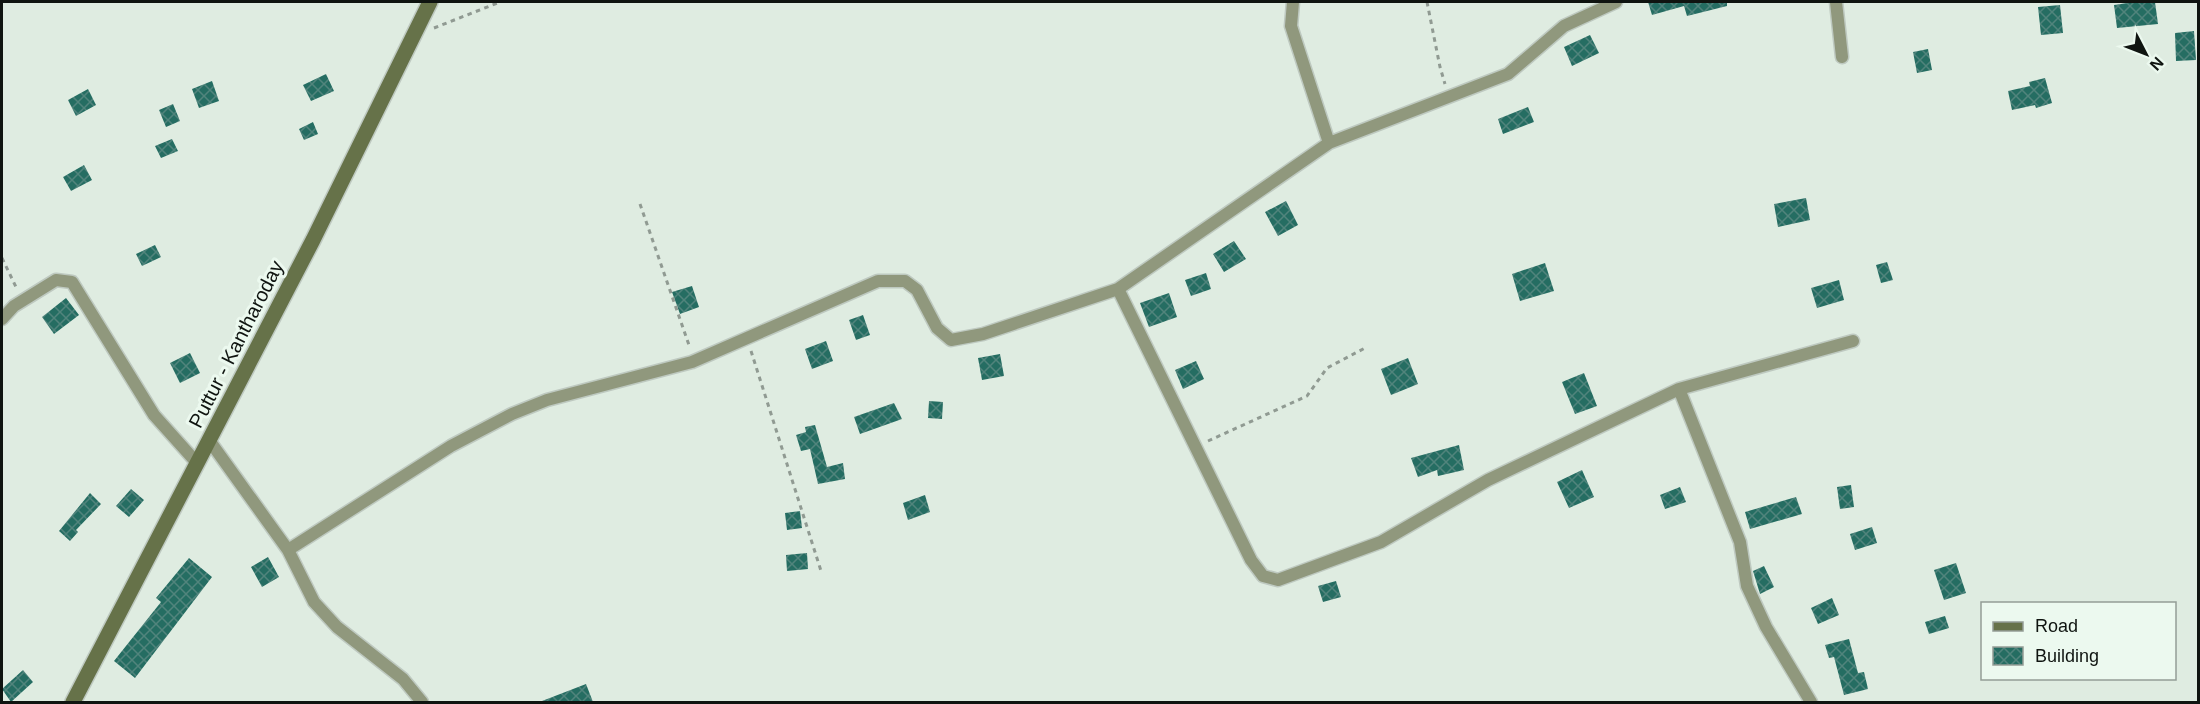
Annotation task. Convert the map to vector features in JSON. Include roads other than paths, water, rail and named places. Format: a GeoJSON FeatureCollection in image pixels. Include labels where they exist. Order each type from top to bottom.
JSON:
{"type":"FeatureCollection","features":[{"type":"Feature","properties":{"kind":"main road","name":"Puttur - Kantharoday"},"geometry":{"type":"LineString","coordinates":[[73,702],[313,240],[430,2]]}},
{"type":"Feature","properties":{"kind":"street"},"geometry":{"type":"LineString","coordinates":[[1293,2],[1291,27],[1329,143]]}},
{"type":"Feature","properties":{"kind":"street"},"geometry":{"type":"LineString","coordinates":[[288,550],[451,446],[512,414],[547,400],[695,360],[878,281],[905,281],[917,290],[937,328],[951,340],[983,334],[1118,288],[1329,143],[1508,74],[1564,26],[1616,2]]}},
{"type":"Feature","properties":{"kind":"street"},"geometry":{"type":"LineString","coordinates":[[1836,2],[1842,57]]}},
{"type":"Feature","properties":{"kind":"street"},"geometry":{"type":"LineString","coordinates":[[2,319],[14,306],[56,280],[72,282],[154,415],[197,463]]}},
{"type":"Feature","properties":{"kind":"street"},"geometry":{"type":"LineString","coordinates":[[1118,288],[1251,560],[1263,576],[1278,579],[1381,542],[1488,480],[1679,389],[1853,341]]}},
{"type":"Feature","properties":{"kind":"street"},"geometry":{"type":"LineString","coordinates":[[1679,389],[1740,542],[1747,586],[1766,627],[1811,702]]}},
{"type":"Feature","properties":{"kind":"street"},"geometry":{"type":"LineString","coordinates":[[209,440],[288,550],[314,602],[337,627],[403,679],[423,702]]}}]}
